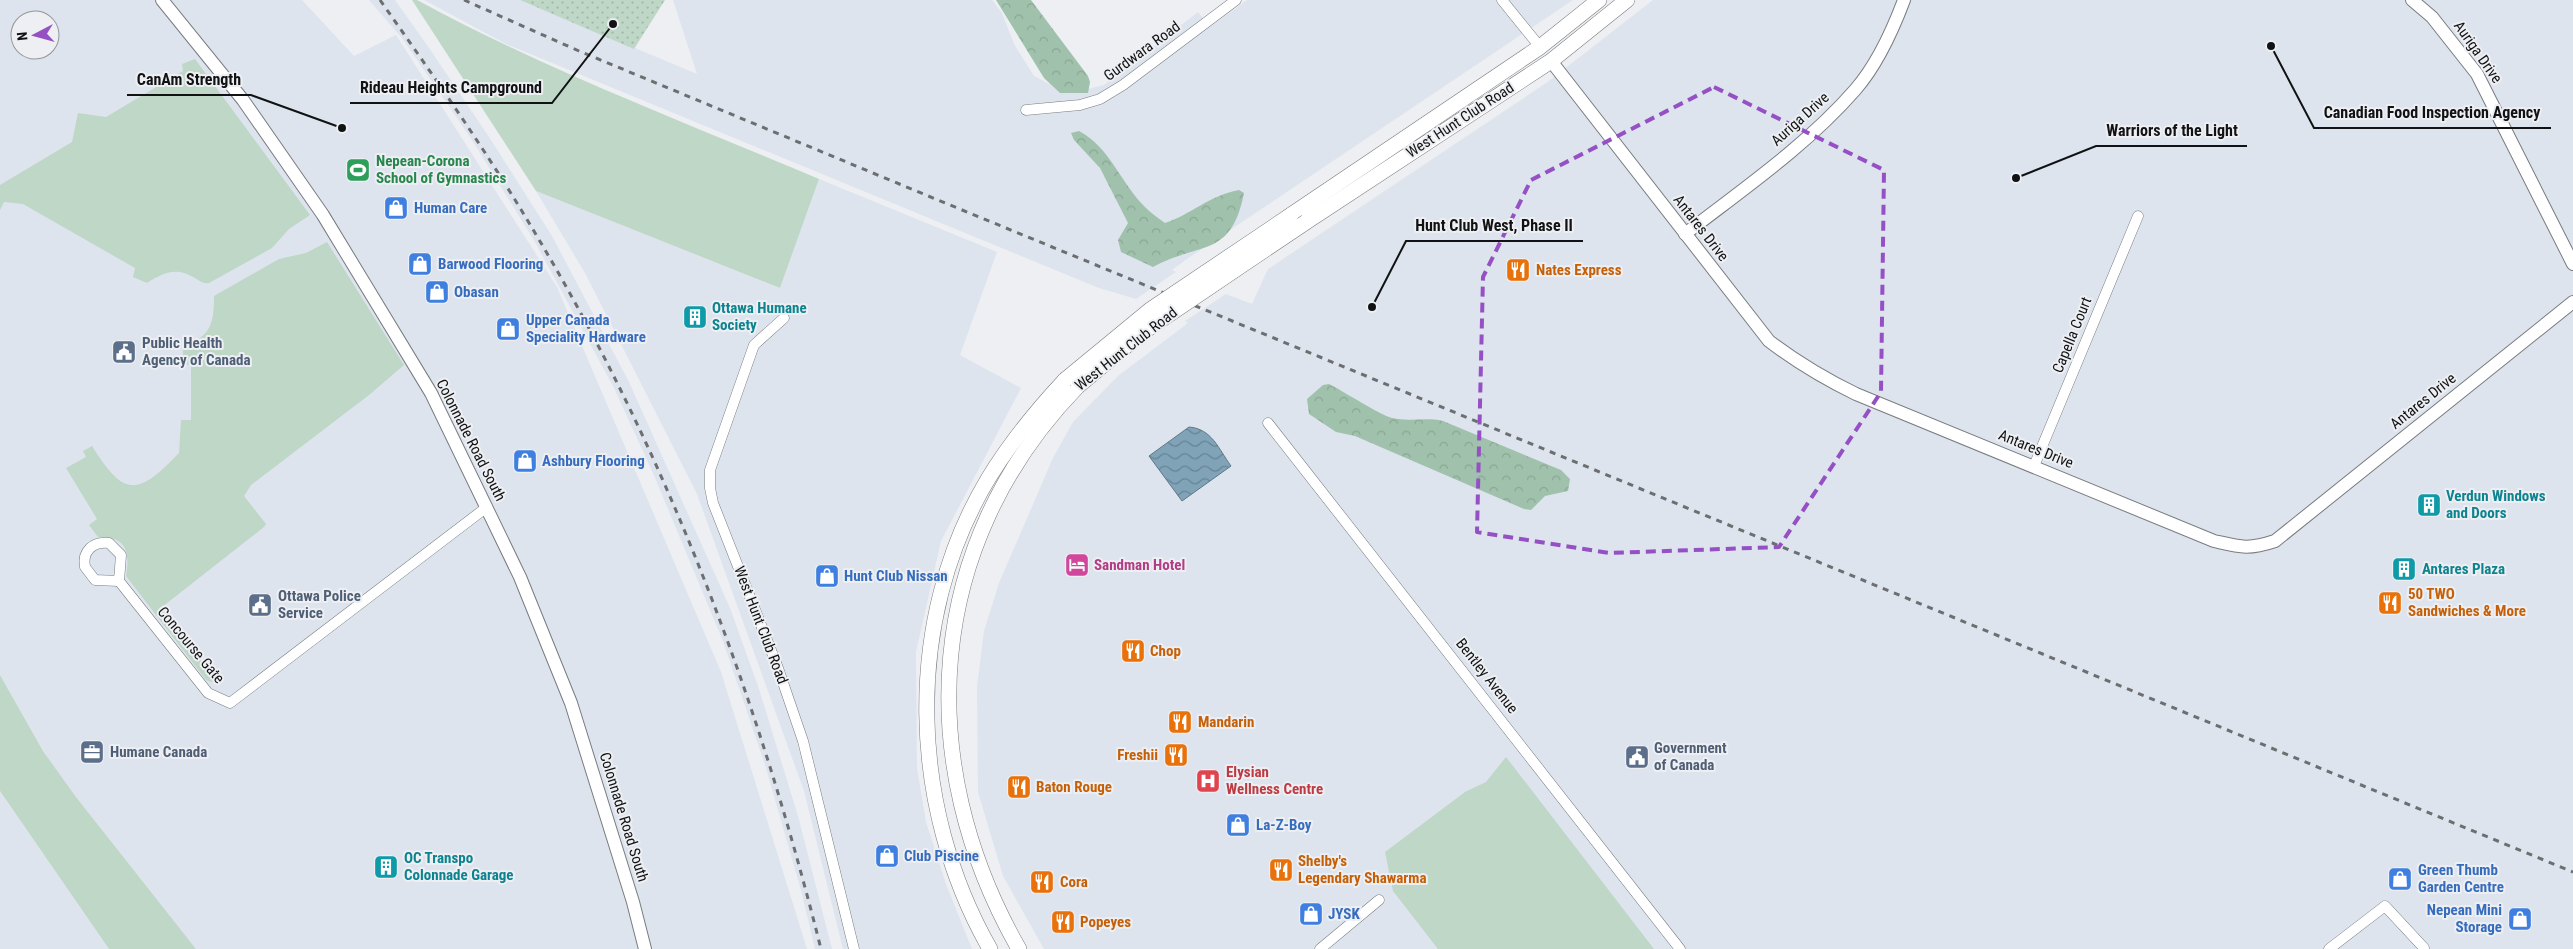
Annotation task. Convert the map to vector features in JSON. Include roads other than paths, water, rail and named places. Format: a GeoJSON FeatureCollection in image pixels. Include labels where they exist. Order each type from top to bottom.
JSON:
{"type":"FeatureCollection","features":[{"type":"Feature","properties":{"kind":"main road","name":"West Hunt Club Road"},"geometry":{"type":"LineString","coordinates":[[990,949],[962,890],[938,816],[927,730],[931,649],[947,572],[976,502],[1001,459],[1022,429],[1150,310],[1540,47],[1600,0]]}},
{"type":"Feature","properties":{"kind":"main road","name":"West Hunt Club Road"},"geometry":{"type":"LineString","coordinates":[[1019,949],[991,896],[974,854],[956,784],[949,714],[954,632],[965,580],[976,545],[992,509],[1027,447],[1071,383],[1306,222],[1551,61],[1627,0]]}},
{"type":"Feature","properties":{"kind":"main road"},"geometry":{"type":"LineString","coordinates":[[1540,47],[1551,61]]}},
{"type":"Feature","properties":{"kind":"street","name":"Colonnade Road South"},"geometry":{"type":"LineString","coordinates":[[162,0],[243,100],[323,215],[430,393],[520,577],[572,703],[633,902],[645,949]]}},
{"type":"Feature","properties":{"kind":"street","name":"Gurdwara Road"},"geometry":{"type":"LineString","coordinates":[[1026,110],[1072,106],[1100,99],[1123,85],[1236,0]]}},
{"type":"Feature","properties":{"kind":"street"},"geometry":{"type":"LineString","coordinates":[[1502,0],[1540,47]]}},
{"type":"Feature","properties":{"kind":"street","name":"Auriga Drive"},"geometry":{"type":"LineString","coordinates":[[1685,234],[1817,129],[1856,89],[1886,44],[1904,0]]}},
{"type":"Feature","properties":{"kind":"street","name":"Auriga Drive"},"geometry":{"type":"LineString","coordinates":[[2412,0],[2432,17],[2477,74],[2573,264]]}},
{"type":"Feature","properties":{"kind":"street","name":"Antares Drive"},"geometry":{"type":"LineString","coordinates":[[1551,61],[1769,341],[1799,364],[1819,377],[1856,394],[2214,540],[2242,548],[2255,548],[2275,541],[2573,302]]}},
{"type":"Feature","properties":{"kind":"street","name":"Capella Court"},"geometry":{"type":"LineString","coordinates":[[2034,466],[2138,216]]}},
{"type":"Feature","properties":{"kind":"street","name":"West Hunt Club Road"},"geometry":{"type":"LineString","coordinates":[[784,318],[754,345],[710,470],[710,488],[713,503],[778,668],[803,741],[854,949]]}},
{"type":"Feature","properties":{"kind":"street","name":"Bentley Avenue"},"geometry":{"type":"LineString","coordinates":[[1268,423],[1680,949]]}},
{"type":"Feature","properties":{"kind":"street","name":"Concourse Gate"},"geometry":{"type":"LineString","coordinates":[[119,581],[208,693],[230,703],[487,507]]}},
{"type":"Feature","properties":{"kind":"street"},"geometry":{"type":"LineString","coordinates":[[109,544],[118,550],[122,561],[119,581],[96,580],[87,572],[84,561],[92,546],[109,544]]}},
{"type":"Feature","properties":{"kind":"street"},"geometry":{"type":"LineString","coordinates":[[1320,949],[1380,900]]}},
{"type":"Feature","properties":{"kind":"street"},"geometry":{"type":"LineString","coordinates":[[2329,949],[2385,906],[2424,948]]}},
{"type":"Feature","properties":{"kind":"water"},"geometry":{"type":"Polygon","coordinates":[[[1189,427],[1209,435],[1231,466],[1182,501],[1149,456],[1189,427]]]}},
{"type":"Feature","properties":{"kind":"railway"},"geometry":{"type":"LineString","coordinates":[[380,0],[462,117],[520,207],[586,322],[629,407],[706,583],[739,673],[769,764],[821,949]]}},
{"type":"Feature","properties":{"kind":"railway"},"geometry":{"type":"LineString","coordinates":[[464,0],[579,51],[950,205],[2573,872]]}},
{"type":"Feature","properties":{"kind":"place","name":"Rideau Heights Campground"},"geometry":{"type":"Point","coordinates":[613,24]}},
{"type":"Feature","properties":{"kind":"place","name":"Canadian Food Inspection Agency"},"geometry":{"type":"Point","coordinates":[2271,46]}},
{"type":"Feature","properties":{"kind":"place","name":"CanAm Strength"},"geometry":{"type":"Point","coordinates":[342,128]}},
{"type":"Feature","properties":{"kind":"place","name":"Nepean-Corona School of Gymnastics"},"geometry":{"type":"Point","coordinates":[358,170]}},
{"type":"Feature","properties":{"kind":"place","name":"Warriors of the Light"},"geometry":{"type":"Point","coordinates":[2016,178]}},
{"type":"Feature","properties":{"kind":"place","name":"Human Care"},"geometry":{"type":"Point","coordinates":[396,208]}},
{"type":"Feature","properties":{"kind":"place","name":"Barwood Flooring"},"geometry":{"type":"Point","coordinates":[420,264]}},
{"type":"Feature","properties":{"kind":"place","name":"Nates Express"},"geometry":{"type":"Point","coordinates":[1518,270]}},
{"type":"Feature","properties":{"kind":"place","name":"Obasan"},"geometry":{"type":"Point","coordinates":[437,292]}},
{"type":"Feature","properties":{"kind":"place","name":"Hunt Club West, Phase II"},"geometry":{"type":"Point","coordinates":[1372,307]}},
{"type":"Feature","properties":{"kind":"place","name":"Ottawa Humane Society"},"geometry":{"type":"Point","coordinates":[695,317]}},
{"type":"Feature","properties":{"kind":"place","name":"Upper Canada Speciality Hardware"},"geometry":{"type":"Point","coordinates":[508,329]}},
{"type":"Feature","properties":{"kind":"place","name":"Public Health Agency of Canada"},"geometry":{"type":"Point","coordinates":[124,352]}},
{"type":"Feature","properties":{"kind":"place","name":"Ashbury Flooring"},"geometry":{"type":"Point","coordinates":[525,461]}},
{"type":"Feature","properties":{"kind":"place","name":"Verdun Windows and Doors"},"geometry":{"type":"Point","coordinates":[2429,505]}},
{"type":"Feature","properties":{"kind":"place","name":"Sandman Hotel"},"geometry":{"type":"Point","coordinates":[1077,565]}},
{"type":"Feature","properties":{"kind":"place","name":"Antares Plaza"},"geometry":{"type":"Point","coordinates":[2404,569]}},
{"type":"Feature","properties":{"kind":"place","name":"Hunt Club Nissan"},"geometry":{"type":"Point","coordinates":[827,576]}},
{"type":"Feature","properties":{"kind":"place","name":"50 TWO Sandwiches & More"},"geometry":{"type":"Point","coordinates":[2390,603]}},
{"type":"Feature","properties":{"kind":"place","name":"Ottawa Police Service"},"geometry":{"type":"Point","coordinates":[260,605]}},
{"type":"Feature","properties":{"kind":"place","name":"Chop"},"geometry":{"type":"Point","coordinates":[1133,651]}},
{"type":"Feature","properties":{"kind":"place","name":"Mandarin"},"geometry":{"type":"Point","coordinates":[1180,722]}},
{"type":"Feature","properties":{"kind":"place","name":"Humane Canada"},"geometry":{"type":"Point","coordinates":[92,752]}},
{"type":"Feature","properties":{"kind":"place","name":"Freshii"},"geometry":{"type":"Point","coordinates":[1176,755]}},
{"type":"Feature","properties":{"kind":"place","name":"Government of Canada"},"geometry":{"type":"Point","coordinates":[1637,757]}},
{"type":"Feature","properties":{"kind":"place","name":"Elysian Wellness Centre"},"geometry":{"type":"Point","coordinates":[1208,781]}},
{"type":"Feature","properties":{"kind":"place","name":"Baton Rouge"},"geometry":{"type":"Point","coordinates":[1019,787]}},
{"type":"Feature","properties":{"kind":"place","name":"La-Z-Boy"},"geometry":{"type":"Point","coordinates":[1238,825]}},
{"type":"Feature","properties":{"kind":"place","name":"Club Piscine"},"geometry":{"type":"Point","coordinates":[887,856]}},
{"type":"Feature","properties":{"kind":"place","name":"OC Transpo Colonnade Garage"},"geometry":{"type":"Point","coordinates":[386,867]}},
{"type":"Feature","properties":{"kind":"place","name":"Shelby's Legendary Shawarma"},"geometry":{"type":"Point","coordinates":[1281,870]}},
{"type":"Feature","properties":{"kind":"place","name":"Green Thumb Garden Centre"},"geometry":{"type":"Point","coordinates":[2400,879]}},
{"type":"Feature","properties":{"kind":"place","name":"Cora"},"geometry":{"type":"Point","coordinates":[1042,882]}},
{"type":"Feature","properties":{"kind":"place","name":"JYSK"},"geometry":{"type":"Point","coordinates":[1311,914]}},
{"type":"Feature","properties":{"kind":"place","name":"Nepean Mini Storage"},"geometry":{"type":"Point","coordinates":[2520,919]}},
{"type":"Feature","properties":{"kind":"place","name":"Popeyes"},"geometry":{"type":"Point","coordinates":[1063,922]}}]}
